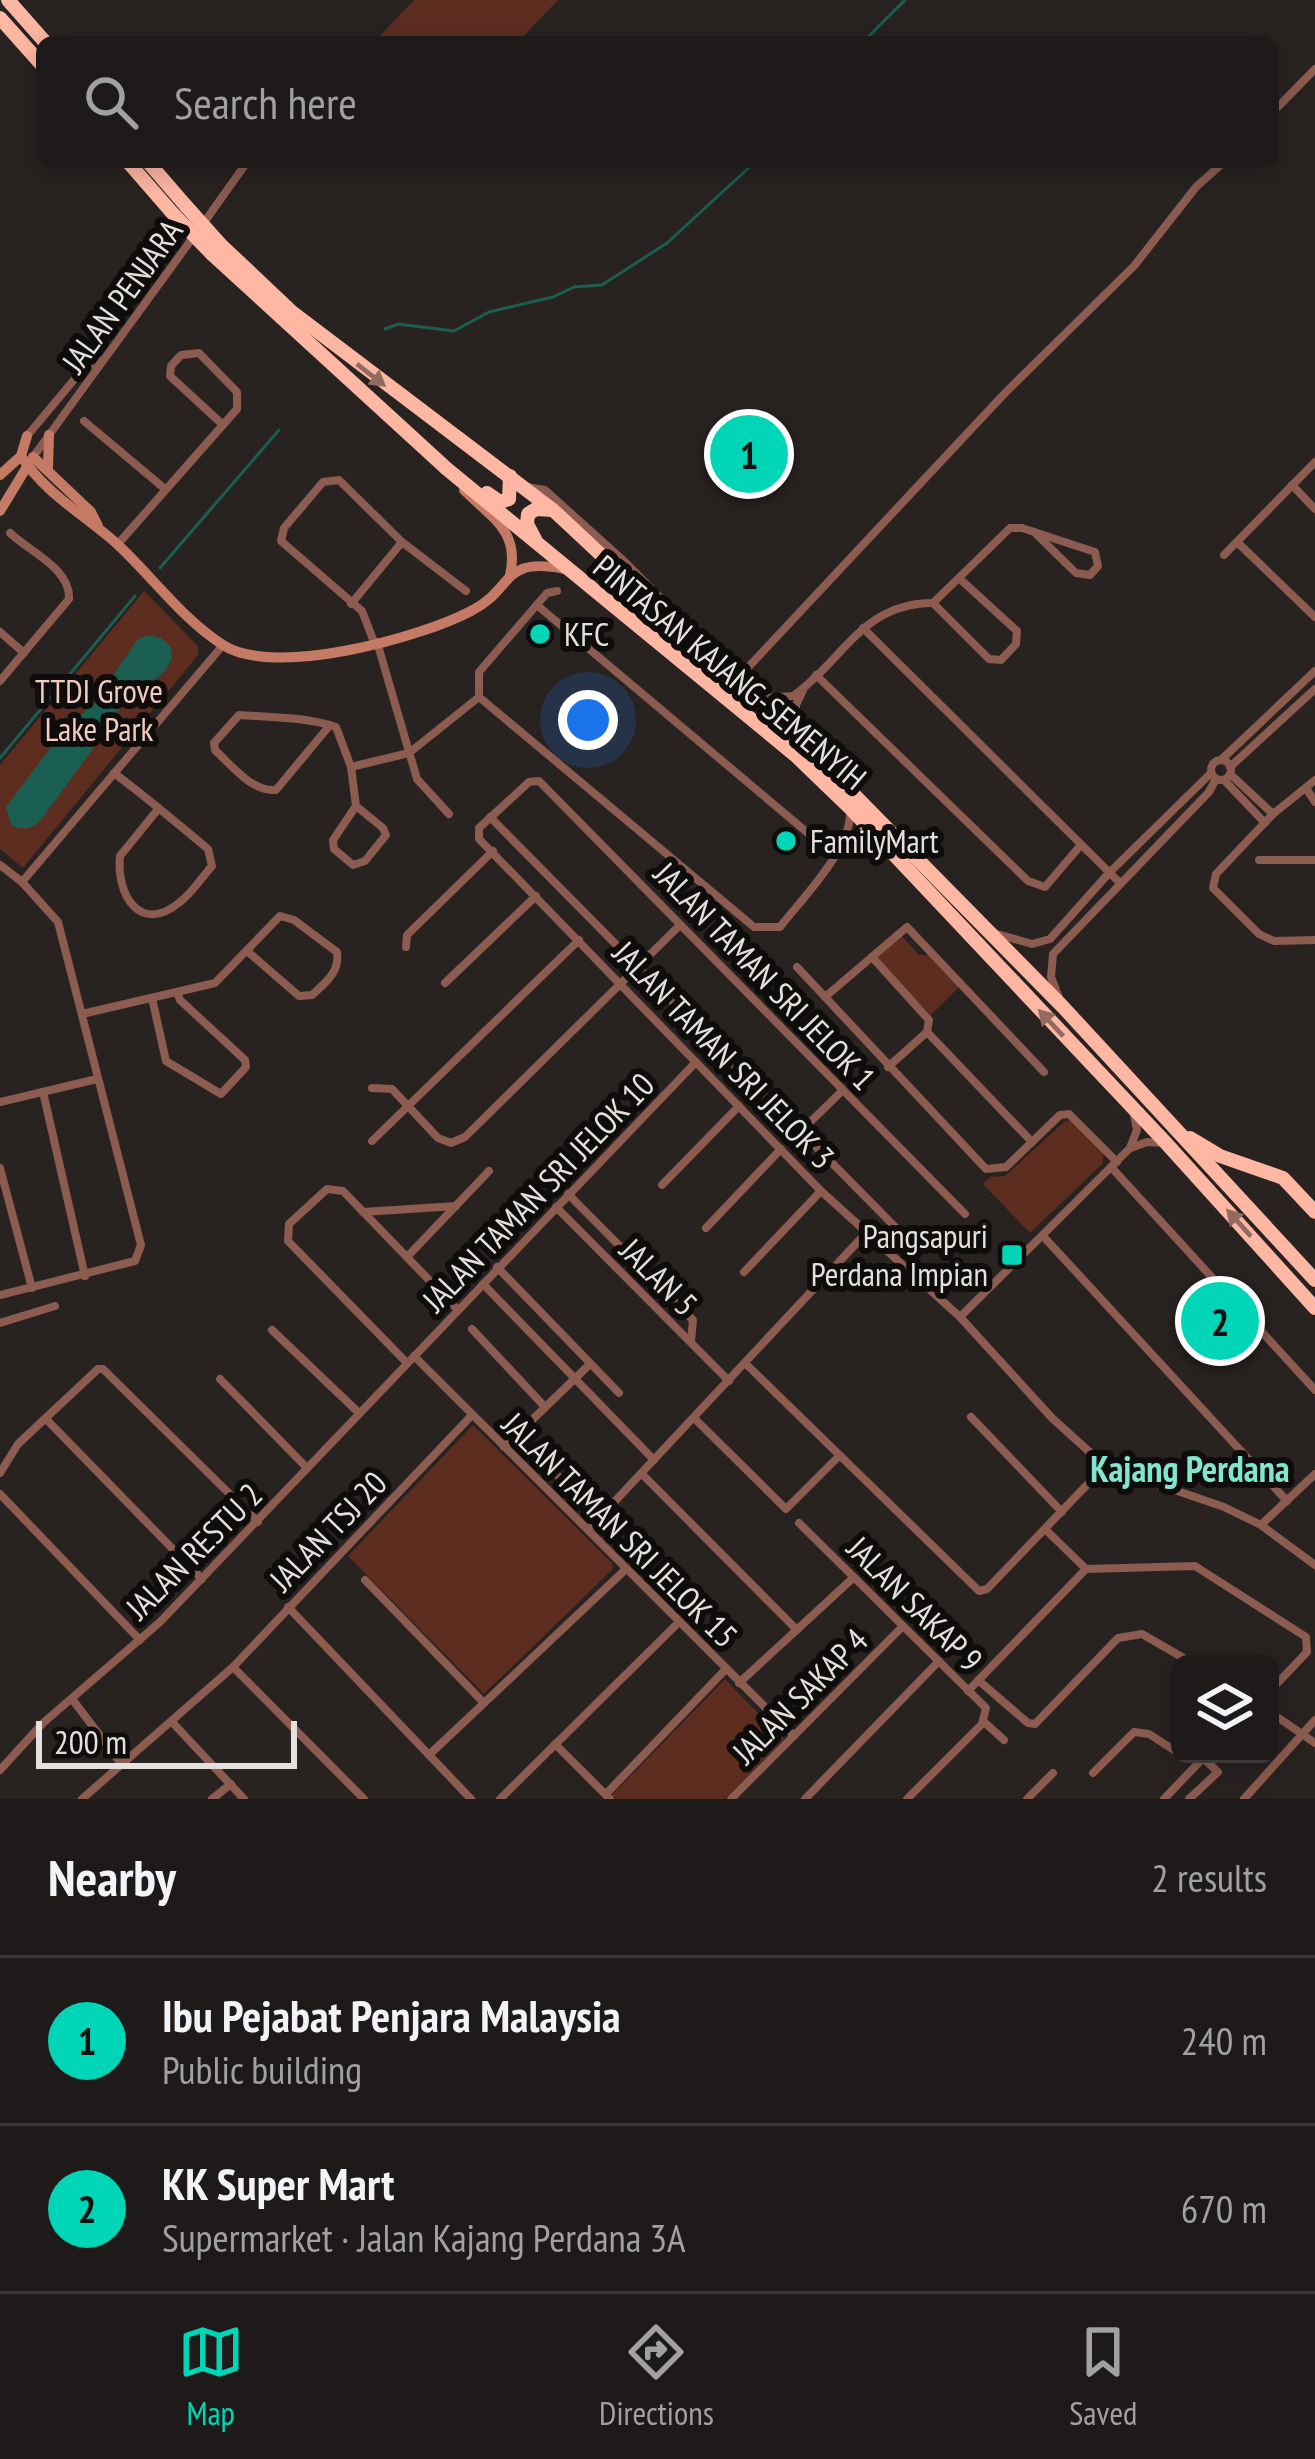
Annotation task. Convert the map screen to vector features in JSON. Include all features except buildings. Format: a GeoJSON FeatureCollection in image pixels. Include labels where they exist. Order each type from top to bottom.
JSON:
{"type":"FeatureCollection","features":[{"type":"Feature","properties":{"kind":"highway"},"geometry":{"type":"LineString","coordinates":[[8,0],[40,36]]}},
{"type":"Feature","properties":{"kind":"highway"},"geometry":{"type":"LineString","coordinates":[[0,18],[36,58]]}},
{"type":"Feature","properties":{"kind":"highway"},"geometry":{"type":"LineString","coordinates":[[134,168],[181,211]]}},
{"type":"Feature","properties":{"kind":"highway"},"geometry":{"type":"LineString","coordinates":[[152,168],[181,211]]}},
{"type":"Feature","properties":{"kind":"highway","name":"PINTASAN KAJANG-SEMENYIH"},"geometry":{"type":"LineString","coordinates":[[181,211],[403,430],[795,755],[850,808],[1315,1308]]}},
{"type":"Feature","properties":{"kind":"highway","name":"PINTASAN KAJANG-SEMENYIH"},"geometry":{"type":"LineString","coordinates":[[216,249],[386,387],[553,510],[806,746],[1064,1007],[1315,1280]]}},
{"type":"Feature","properties":{"kind":"highway"},"geometry":{"type":"LineString","coordinates":[[403,430],[500,502],[512,494],[510,476]]}},
{"type":"Feature","properties":{"kind":"highway"},"geometry":{"type":"LineString","coordinates":[[546,552],[526,519],[536,508],[553,510]]}},
{"type":"Feature","properties":{"kind":"highway"},"geometry":{"type":"LineString","coordinates":[[1180,1133],[1220,1156],[1283,1178],[1315,1212]]}},
{"type":"Feature","properties":{"kind":"street"},"geometry":{"type":"LineString","coordinates":[[1279,106],[1315,69]]}},
{"type":"Feature","properties":{"kind":"street","name":"JALAN PENJARA"},"geometry":{"type":"LineString","coordinates":[[27,460],[96,376],[99,361],[244,168]]}},
{"type":"Feature","properties":{"kind":"street"},"geometry":{"type":"LineString","coordinates":[[740,676],[1006,392],[1134,266],[1196,187],[1217,168]]}},
{"type":"Feature","properties":{"kind":"street"},"geometry":{"type":"LineString","coordinates":[[117,545],[237,409],[237,392],[199,353],[181,355],[171,366],[170,376],[222,424]]}},
{"type":"Feature","properties":{"kind":"street"},"geometry":{"type":"LineString","coordinates":[[0,475],[83,369],[99,361]]}},
{"type":"Feature","properties":{"kind":"street"},"geometry":{"type":"LineString","coordinates":[[84,421],[165,489]]}},
{"type":"Feature","properties":{"kind":"street"},"geometry":{"type":"LineString","coordinates":[[47,478],[49,435]]}},
{"type":"Feature","properties":{"kind":"street"},"geometry":{"type":"LineString","coordinates":[[0,511],[27,460],[26,436]]}},
{"type":"Feature","properties":{"kind":"street"},"geometry":{"type":"LineString","coordinates":[[0,475],[27,460]]}},
{"type":"Feature","properties":{"kind":"street"},"geometry":{"type":"LineString","coordinates":[[27,460],[183,612],[238,654],[313,658],[476,609],[510,574],[537,564],[568,570]]}},
{"type":"Feature","properties":{"kind":"street"},"geometry":{"type":"LineString","coordinates":[[1224,556],[1315,462]]}},
{"type":"Feature","properties":{"kind":"street"},"geometry":{"type":"LineString","coordinates":[[447,469],[509,536],[514,551],[510,574]]}},
{"type":"Feature","properties":{"kind":"street"},"geometry":{"type":"LineString","coordinates":[[13,489],[27,480],[47,478]]}},
{"type":"Feature","properties":{"kind":"street"},"geometry":{"type":"LineString","coordinates":[[449,814],[417,779],[362,611],[281,541],[284,528],[330,479],[339,480],[402,542],[466,591]]}},
{"type":"Feature","properties":{"kind":"street"},"geometry":{"type":"LineString","coordinates":[[1292,485],[1315,509]]}},
{"type":"Feature","properties":{"kind":"street"},"geometry":{"type":"LineString","coordinates":[[526,488],[545,490],[626,562],[796,726],[806,746]]}},
{"type":"Feature","properties":{"kind":"street"},"geometry":{"type":"LineString","coordinates":[[796,726],[796,704],[803,689],[863,628],[891,608],[933,603],[1010,528],[1034,532],[1095,552],[1098,566],[1090,574],[1076,573],[1034,532]]}},
{"type":"Feature","properties":{"kind":"street"},"geometry":{"type":"LineString","coordinates":[[0,681],[69,599],[70,591],[66,579],[10,533]]}},
{"type":"Feature","properties":{"kind":"street"},"geometry":{"type":"LineString","coordinates":[[351,604],[402,542]]}},
{"type":"Feature","properties":{"kind":"street"},"geometry":{"type":"LineString","coordinates":[[1237,542],[1315,617]]}},
{"type":"Feature","properties":{"kind":"street"},"geometry":{"type":"LineString","coordinates":[[933,603],[988,658],[1001,660],[1016,644],[1017,631],[960,579]]}},
{"type":"Feature","properties":{"kind":"street"},"geometry":{"type":"LineString","coordinates":[[479,697],[479,673],[547,593],[557,591]]}},
{"type":"Feature","properties":{"kind":"street"},"geometry":{"type":"LineString","coordinates":[[538,605],[837,852]]}},
{"type":"Feature","properties":{"kind":"street"},"geometry":{"type":"LineString","coordinates":[[863,628],[1119,882]]}},
{"type":"Feature","properties":{"kind":"street"},"geometry":{"type":"LineString","coordinates":[[0,632],[24,653]]}},
{"type":"Feature","properties":{"kind":"street"},"geometry":{"type":"LineString","coordinates":[[22,882],[223,645]]}},
{"type":"Feature","properties":{"kind":"street"},"geometry":{"type":"LineString","coordinates":[[1265,823],[1214,762],[1315,670]]}},
{"type":"Feature","properties":{"kind":"street"},"geometry":{"type":"LineString","coordinates":[[816,675],[1028,881],[1045,887],[1080,846]]}},
{"type":"Feature","properties":{"kind":"street"},"geometry":{"type":"LineString","coordinates":[[984,929],[1023,943],[1050,939],[1109,873],[1315,690],[1306,680]]}},
{"type":"Feature","properties":{"kind":"street"},"geometry":{"type":"LineString","coordinates":[[764,698],[784,699],[803,689]]}},
{"type":"Feature","properties":{"kind":"street"},"geometry":{"type":"LineString","coordinates":[[479,697],[754,927],[780,926],[848,834],[850,808]]}},
{"type":"Feature","properties":{"kind":"street"},"geometry":{"type":"LineString","coordinates":[[351,767],[409,752],[479,697]]}},
{"type":"Feature","properties":{"kind":"street"},"geometry":{"type":"LineString","coordinates":[[330,725],[276,790],[265,791],[253,784],[215,750],[214,743],[239,715],[330,725],[336,728],[351,767],[356,806],[333,839],[334,849],[353,865],[365,861],[386,836],[356,806]]}},
{"type":"Feature","properties":{"kind":"street"},"geometry":{"type":"LineString","coordinates":[[1064,1007],[1051,977],[1053,954],[1208,792],[1222,775],[1221,760]]}},
{"type":"Feature","properties":{"kind":"street"},"geometry":{"type":"LineString","coordinates":[[114,773],[159,808],[208,849],[212,866],[178,904],[144,913],[129,906],[125,897],[120,856],[159,808]]}},
{"type":"Feature","properties":{"kind":"street"},"geometry":{"type":"LineString","coordinates":[[1222,775],[1273,814]]}},
{"type":"Feature","properties":{"kind":"street"},"geometry":{"type":"LineString","coordinates":[[1315,780],[1273,814],[1216,874],[1213,888],[1259,934],[1274,941],[1315,940]]}},
{"type":"Feature","properties":{"kind":"street","name":"JALAN TAMAN SRI JELOK 1"},"geometry":{"type":"LineString","coordinates":[[490,817],[529,782],[539,781],[964,1214]]}},
{"type":"Feature","properties":{"kind":"street"},"geometry":{"type":"LineString","coordinates":[[1306,788],[1315,802]]}},
{"type":"Feature","properties":{"kind":"street"},"geometry":{"type":"LineString","coordinates":[[406,946],[407,935],[493,851],[479,839],[478,828],[490,817]]}},
{"type":"Feature","properties":{"kind":"street","name":"JALAN TAMAN SRI JELOK 3"},"geometry":{"type":"LineString","coordinates":[[490,817],[913,1245]]}},
{"type":"Feature","properties":{"kind":"street"},"geometry":{"type":"LineString","coordinates":[[837,852],[855,843],[888,846]]}},
{"type":"Feature","properties":{"kind":"street","name":"JALAN TAMAN SRI JELOK 3"},"geometry":{"type":"LineString","coordinates":[[493,851],[821,1191],[960,1317],[1052,1418],[1105,1466]]}},
{"type":"Feature","properties":{"kind":"street"},"geometry":{"type":"LineString","coordinates":[[1259,860],[1315,860]]}},
{"type":"Feature","properties":{"kind":"street"},"geometry":{"type":"LineString","coordinates":[[0,865],[58,922],[141,1245],[134,1262],[0,1293]]}},
{"type":"Feature","properties":{"kind":"street"},"geometry":{"type":"LineString","coordinates":[[445,983],[536,896]]}},
{"type":"Feature","properties":{"kind":"street"},"geometry":{"type":"LineString","coordinates":[[82,1014],[215,983],[280,916],[294,920],[337,952],[338,962],[335,972],[312,995],[299,996],[247,951]]}},
{"type":"Feature","properties":{"kind":"street"},"geometry":{"type":"LineString","coordinates":[[372,1088],[392,1089],[438,1138],[451,1143],[465,1137],[680,925]]}},
{"type":"Feature","properties":{"kind":"street"},"geometry":{"type":"LineString","coordinates":[[825,997],[907,926],[1044,1072]]}},
{"type":"Feature","properties":{"kind":"street"},"geometry":{"type":"LineString","coordinates":[[372,1142],[579,940]]}},
{"type":"Feature","properties":{"kind":"street"},"geometry":{"type":"LineString","coordinates":[[872,957],[929,1020],[927,1032],[888,1067]]}},
{"type":"Feature","properties":{"kind":"street"},"geometry":{"type":"LineString","coordinates":[[797,967],[986,1169],[1006,1168],[1060,1114],[1069,1114],[1315,1390]]}},
{"type":"Feature","properties":{"kind":"street"},"geometry":{"type":"LineString","coordinates":[[152,998],[166,1061],[221,1094],[246,1067],[245,1060],[177,992]]}},
{"type":"Feature","properties":{"kind":"street"},"geometry":{"type":"LineString","coordinates":[[927,1032],[1032,1142]]}},
{"type":"Feature","properties":{"kind":"street","name":"JALAN TAMAN SRI JELOK 10"},"geometry":{"type":"LineString","coordinates":[[410,1360],[696,1062]]}},
{"type":"Feature","properties":{"kind":"street"},"geometry":{"type":"LineString","coordinates":[[0,1102],[98,1079]]}},
{"type":"Feature","properties":{"kind":"street"},"geometry":{"type":"LineString","coordinates":[[801,1131],[843,1090]]}},
{"type":"Feature","properties":{"kind":"street"},"geometry":{"type":"LineString","coordinates":[[43,1092],[85,1276]]}},
{"type":"Feature","properties":{"kind":"street"},"geometry":{"type":"LineString","coordinates":[[662,1185],[739,1106]]}},
{"type":"Feature","properties":{"kind":"street"},"geometry":{"type":"LineString","coordinates":[[960,1317],[1130,1148],[1137,1130],[1132,1108]]}},
{"type":"Feature","properties":{"kind":"street"},"geometry":{"type":"LineString","coordinates":[[1130,1148],[1147,1142],[1166,1143]]}},
{"type":"Feature","properties":{"kind":"street"},"geometry":{"type":"LineString","coordinates":[[706,1228],[781,1149]]}},
{"type":"Feature","properties":{"kind":"street"},"geometry":{"type":"LineString","coordinates":[[0,1171],[32,1288]]}},
{"type":"Feature","properties":{"kind":"street"},"geometry":{"type":"LineString","coordinates":[[407,1257],[489,1171]]}},
{"type":"Feature","properties":{"kind":"street","name":"JALAN TAMAN SRI JELOK 15"},"geometry":{"type":"LineString","coordinates":[[362,1212],[343,1191],[327,1190],[289,1225],[288,1241],[794,1736]]}},
{"type":"Feature","properties":{"kind":"street"},"geometry":{"type":"LineString","coordinates":[[744,1272],[821,1191]]}},
{"type":"Feature","properties":{"kind":"street"},"geometry":{"type":"LineString","coordinates":[[568,1194],[692,1320],[691,1343]]}},
{"type":"Feature","properties":{"kind":"street"},"geometry":{"type":"LineString","coordinates":[[362,1212],[458,1206]]}},
{"type":"Feature","properties":{"kind":"street","name":"JALAN 5"},"geometry":{"type":"LineString","coordinates":[[556,1207],[729,1382]]}},
{"type":"Feature","properties":{"kind":"street"},"geometry":{"type":"LineString","coordinates":[[362,1212],[458,1310]]}},
{"type":"Feature","properties":{"kind":"street"},"geometry":{"type":"LineString","coordinates":[[588,1530],[867,1232]]}},
{"type":"Feature","properties":{"kind":"street"},"geometry":{"type":"LineString","coordinates":[[1043,1236],[1287,1501]]}},
{"type":"Feature","properties":{"kind":"street"},"geometry":{"type":"LineString","coordinates":[[497,1267],[619,1393]]}},
{"type":"Feature","properties":{"kind":"street"},"geometry":{"type":"LineString","coordinates":[[483,1284],[654,1460]]}},
{"type":"Feature","properties":{"kind":"street"},"geometry":{"type":"LineString","coordinates":[[0,1322],[56,1306]]}},
{"type":"Feature","properties":{"kind":"street"},"geometry":{"type":"LineString","coordinates":[[472,1329],[545,1408]]}},
{"type":"Feature","properties":{"kind":"street"},"geometry":{"type":"LineString","coordinates":[[272,1330],[359,1413]]}},
{"type":"Feature","properties":{"kind":"street","name":"JALAN RESTU 2"},"geometry":{"type":"LineString","coordinates":[[0,1770],[43,1723],[141,1640],[202,1580],[410,1360]]}},
{"type":"Feature","properties":{"kind":"street"},"geometry":{"type":"LineString","coordinates":[[504,1448],[589,1364]]}},
{"type":"Feature","properties":{"kind":"street"},"geometry":{"type":"LineString","coordinates":[[746,1364],[979,1591],[987,1589],[1105,1466],[1224,1507],[1261,1525],[1315,1565]]}},
{"type":"Feature","properties":{"kind":"street"},"geometry":{"type":"LineString","coordinates":[[0,1473],[18,1444],[98,1369],[110,1372],[258,1522]]}},
{"type":"Feature","properties":{"kind":"street"},"geometry":{"type":"LineString","coordinates":[[220,1379],[308,1468]]}},
{"type":"Feature","properties":{"kind":"street","name":"JALAN TSJ 20"},"geometry":{"type":"LineString","coordinates":[[82,1799],[219,1679],[471,1416]]}},
{"type":"Feature","properties":{"kind":"street"},"geometry":{"type":"LineString","coordinates":[[971,1417],[1062,1512]]}},
{"type":"Feature","properties":{"kind":"street"},"geometry":{"type":"LineString","coordinates":[[694,1418],[785,1509],[839,1456]]}},
{"type":"Feature","properties":{"kind":"street"},"geometry":{"type":"LineString","coordinates":[[46,1420],[202,1580]]}},
{"type":"Feature","properties":{"kind":"street"},"geometry":{"type":"LineString","coordinates":[[516,1436],[600,1517]]}},
{"type":"Feature","properties":{"kind":"street"},"geometry":{"type":"LineString","coordinates":[[641,1474],[797,1630]]}},
{"type":"Feature","properties":{"kind":"street"},"geometry":{"type":"LineString","coordinates":[[1261,1525],[1315,1474]]}},
{"type":"Feature","properties":{"kind":"street"},"geometry":{"type":"LineString","coordinates":[[0,1494],[141,1640]]}},
{"type":"Feature","properties":{"kind":"street","name":"JALAN SAKAP 9"},"geometry":{"type":"LineString","coordinates":[[800,1523],[986,1708],[983,1723]]}},
{"type":"Feature","properties":{"kind":"street"},"geometry":{"type":"LineString","coordinates":[[1046,1529],[1085,1569]]}},
{"type":"Feature","properties":{"kind":"street"},"geometry":{"type":"LineString","coordinates":[[968,1690],[1085,1569],[1195,1566],[1306,1637],[1307,1652],[1279,1682]]}},
{"type":"Feature","properties":{"kind":"street"},"geometry":{"type":"LineString","coordinates":[[429,1755],[626,1569]]}},
{"type":"Feature","properties":{"kind":"street"},"geometry":{"type":"LineString","coordinates":[[739,1684],[853,1578]]}},
{"type":"Feature","properties":{"kind":"street"},"geometry":{"type":"LineString","coordinates":[[365,1580],[484,1703]]}},
{"type":"Feature","properties":{"kind":"street"},"geometry":{"type":"LineString","coordinates":[[288,1607],[471,1799]]}},
{"type":"Feature","properties":{"kind":"street"},"geometry":{"type":"LineString","coordinates":[[500,1799],[678,1623]]}},
{"type":"Feature","properties":{"kind":"street","name":"JALAN SAKAP 4"},"geometry":{"type":"LineString","coordinates":[[731,1799],[903,1626]]}},
{"type":"Feature","properties":{"kind":"street"},"geometry":{"type":"LineString","coordinates":[[978,1681],[1035,1724],[1118,1638],[1142,1634],[1178,1655]]}},
{"type":"Feature","properties":{"kind":"street"},"geometry":{"type":"LineString","coordinates":[[805,1799],[939,1661]]}},
{"type":"Feature","properties":{"kind":"street"},"geometry":{"type":"LineString","coordinates":[[232,1666],[364,1799]]}},
{"type":"Feature","properties":{"kind":"street"},"geometry":{"type":"LineString","coordinates":[[555,1744],[608,1797],[725,1670]]}},
{"type":"Feature","properties":{"kind":"street"},"geometry":{"type":"LineString","coordinates":[[72,1699],[120,1762]]}},
{"type":"Feature","properties":{"kind":"street"},"geometry":{"type":"LineString","coordinates":[[1279,1718],[1315,1743]]}},
{"type":"Feature","properties":{"kind":"street"},"geometry":{"type":"LineString","coordinates":[[1244,1799],[1315,1720]]}},
{"type":"Feature","properties":{"kind":"street"},"geometry":{"type":"LineString","coordinates":[[172,1722],[244,1799]]}},
{"type":"Feature","properties":{"kind":"street"},"geometry":{"type":"LineString","coordinates":[[907,1799],[983,1723],[1004,1741]]}},
{"type":"Feature","properties":{"kind":"street"},"geometry":{"type":"LineString","coordinates":[[1093,1773],[1134,1732],[1149,1734],[1171,1748]]}},
{"type":"Feature","properties":{"kind":"street"},"geometry":{"type":"LineString","coordinates":[[1164,1799],[1198,1763]]}},
{"type":"Feature","properties":{"kind":"street"},"geometry":{"type":"LineString","coordinates":[[1189,1799],[1218,1772],[1207,1763]]}},
{"type":"Feature","properties":{"kind":"street"},"geometry":{"type":"LineString","coordinates":[[1027,1799],[1053,1773]]}},
{"type":"Feature","properties":{"kind":"street"},"geometry":{"type":"LineString","coordinates":[[212,1799],[231,1784]]}},
{"type":"Feature","properties":{"kind":"green space"},"geometry":{"type":"Polygon","coordinates":[[[414,0],[558,0],[524,36],[380,36],[414,0]]]}},
{"type":"Feature","properties":{"kind":"green space","name":"TTDI Grove Lake Park"},"geometry":{"type":"Polygon","coordinates":[[[144,591],[198,646],[198,655],[23,868],[0,849],[0,765],[144,591]]]}},
{"type":"Feature","properties":{"kind":"green space"},"geometry":{"type":"Polygon","coordinates":[[[899,933],[959,987],[931,1015],[875,958],[899,933]]]}},
{"type":"Feature","properties":{"kind":"green space"},"geometry":{"type":"Polygon","coordinates":[[[1071,1120],[1103,1151],[1103,1163],[1030,1233],[983,1184],[990,1177],[1005,1176],[1071,1120]]]}},
{"type":"Feature","properties":{"kind":"green space"},"geometry":{"type":"Polygon","coordinates":[[[473,1425],[613,1569],[484,1694],[348,1556],[473,1425]]]}},
{"type":"Feature","properties":{"kind":"green space"},"geometry":{"type":"Polygon","coordinates":[[[725,1679],[784,1739],[725,1799],[616,1799],[612,1795],[725,1679]]]}},
{"type":"Feature","properties":{"kind":"shaded area"},"geometry":{"type":"Polygon","coordinates":[[[148,635],[171,647],[172,659],[165,671],[107,720],[92,750],[41,820],[27,828],[11,825],[6,807],[61,734],[96,701],[137,640],[148,635]]]}},
{"type":"Feature","properties":{"kind":"waterway"},"geometry":{"type":"LineString","coordinates":[[869,36],[905,0]]}},
{"type":"Feature","properties":{"kind":"waterway"},"geometry":{"type":"LineString","coordinates":[[385,329],[398,324],[454,331],[489,312],[553,297],[574,287],[602,285],[667,243],[748,168]]}},
{"type":"Feature","properties":{"kind":"waterway"},"geometry":{"type":"LineString","coordinates":[[160,568],[279,430]]}},
{"type":"Feature","properties":{"kind":"waterway"},"geometry":{"type":"LineString","coordinates":[[0,758],[135,596]]}},
{"type":"Feature","properties":{"kind":"place","name":"Ibu Pejabat Penjara Malaysia"},"geometry":{"type":"Point","coordinates":[749,454]}},
{"type":"Feature","properties":{"kind":"place","name":"KFC"},"geometry":{"type":"Point","coordinates":[540,634]}},
{"type":"Feature","properties":{"kind":"place","name":"FamilyMart"},"geometry":{"type":"Point","coordinates":[786,841]}},
{"type":"Feature","properties":{"kind":"place","name":"Pangsapuri Perdana Impian"},"geometry":{"type":"Point","coordinates":[1012,1255]}},
{"type":"Feature","properties":{"kind":"place","name":"KK Super Mart"},"geometry":{"type":"Point","coordinates":[1220,1321]}},
{"type":"Feature","properties":{"kind":"district","name":"Kajang Perdana"},"geometry":{"type":"Point","coordinates":[1190,1469]}}]}
